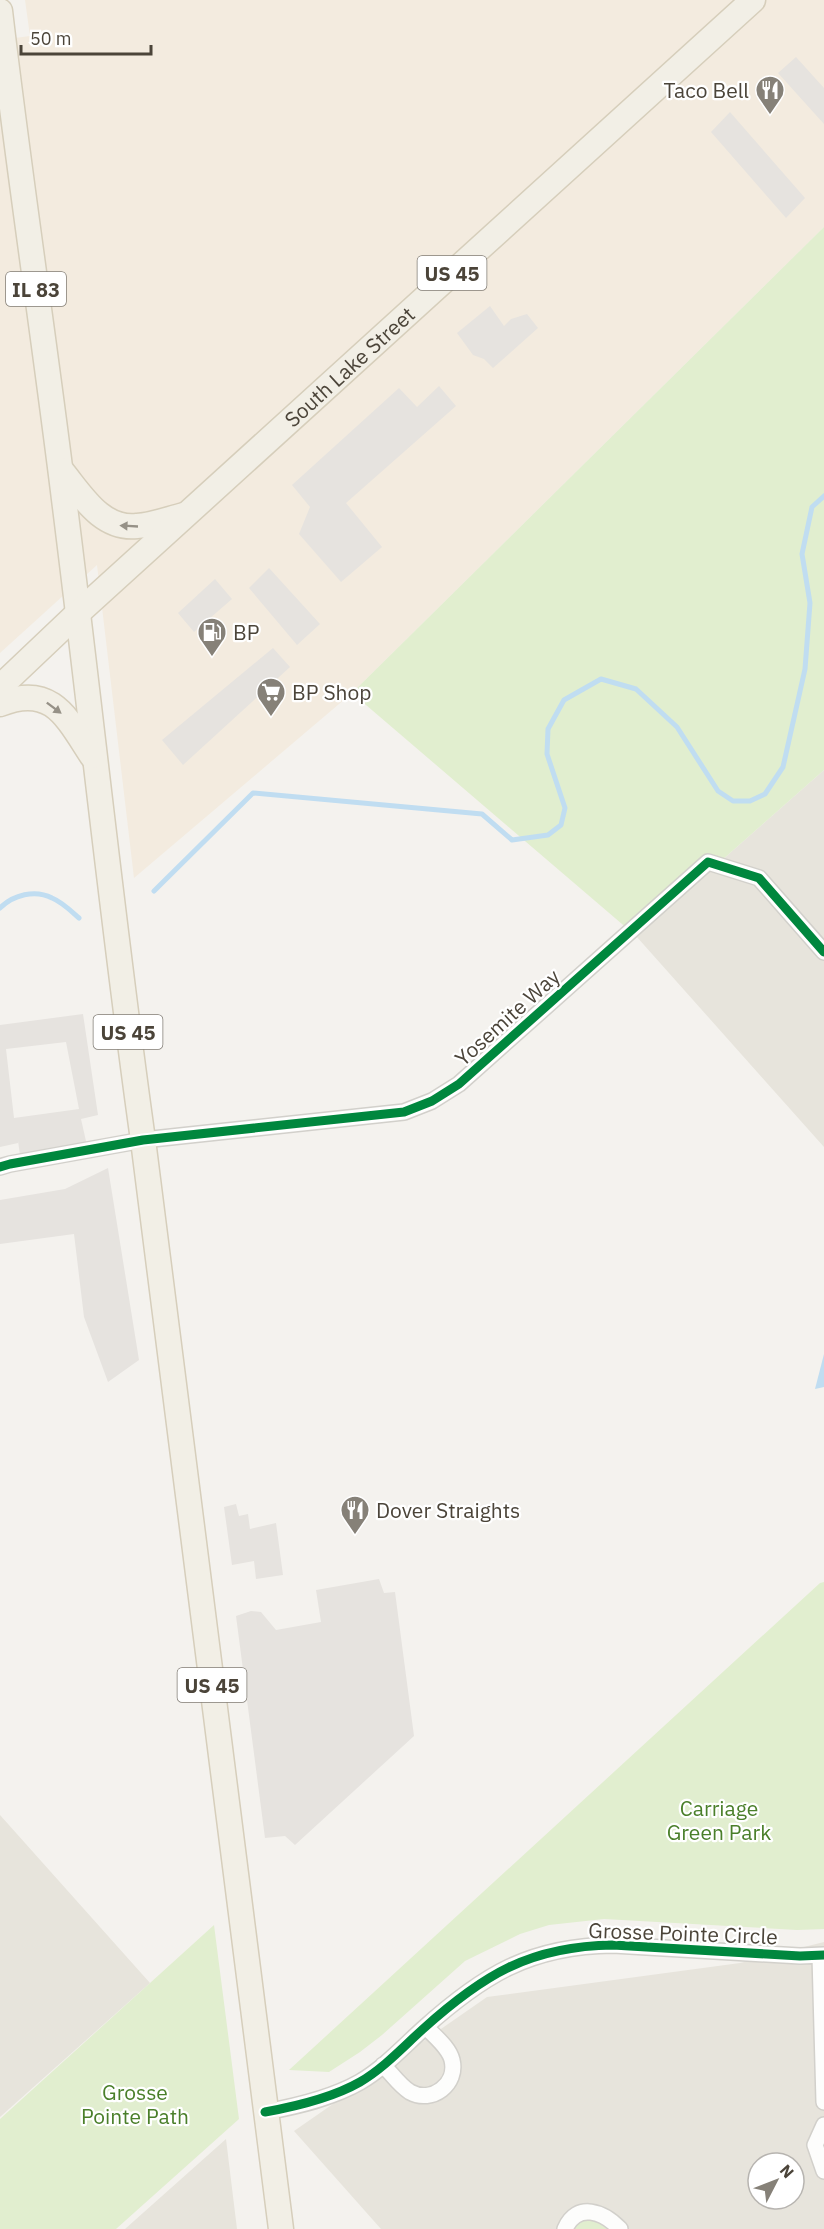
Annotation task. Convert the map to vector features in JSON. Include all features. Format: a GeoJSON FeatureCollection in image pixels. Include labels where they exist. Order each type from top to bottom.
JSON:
{"type":"FeatureCollection","features":[{"type":"Feature","properties":{"kind":"main road","name":"South Lake Street"},"geometry":{"type":"LineString","coordinates":[[0,687],[186,514],[753,0]]}},
{"type":"Feature","properties":{"kind":"main road","name":"IL 83"},"geometry":{"type":"LineString","coordinates":[[0,11],[78,613]]}},
{"type":"Feature","properties":{"kind":"main road"},"geometry":{"type":"LineString","coordinates":[[61,470],[100,516],[115,525],[135,527],[186,514]]}},
{"type":"Feature","properties":{"kind":"main road","name":"US 45"},"geometry":{"type":"LineString","coordinates":[[78,613],[120,975],[143,1140],[281,2229]]}},
{"type":"Feature","properties":{"kind":"main road"},"geometry":{"type":"LineString","coordinates":[[0,704],[15,698],[37,697],[56,707],[95,760]]}},
{"type":"Feature","properties":{"kind":"street","name":"Yosemite Way"},"geometry":{"type":"LineString","coordinates":[[143,1140],[404,1112],[432,1101],[459,1084],[708,862],[759,878],[824,952]]}},
{"type":"Feature","properties":{"kind":"street"},"geometry":{"type":"LineString","coordinates":[[0,1167],[143,1140]]}},
{"type":"Feature","properties":{"kind":"street","name":"Grosse Pointe Circle"},"geometry":{"type":"LineString","coordinates":[[265,2112],[292,2108],[334,2094],[360,2082],[383,2066],[458,1998],[483,1981],[510,1965],[561,1949],[588,1945],[613,1945],[822,1956]]}},
{"type":"Feature","properties":{"kind":"street"},"geometry":{"type":"LineString","coordinates":[[822,1956],[824,2102]]}},
{"type":"Feature","properties":{"kind":"street"},"geometry":{"type":"LineString","coordinates":[[383,2066],[412,2093],[431,2095],[446,2086],[453,2069],[452,2059],[448,2051],[426,2027]]}},
{"type":"Feature","properties":{"kind":"street"},"geometry":{"type":"LineString","coordinates":[[824,2125],[815,2145],[824,2170]]}},
{"type":"Feature","properties":{"kind":"street"},"geometry":{"type":"LineString","coordinates":[[565,2229],[579,2214],[594,2211],[611,2219],[620,2229]]}},
{"type":"Feature","properties":{"kind":"shaded area"},"geometry":{"type":"Polygon","coordinates":[[[25,0],[824,0],[824,227],[352,693],[134,878],[97,565],[0,653],[0,40],[30,36],[25,0]]]}},
{"type":"Feature","properties":{"kind":"shaded area"},"geometry":{"type":"Polygon","coordinates":[[[796,57],[824,88],[824,124],[778,73],[796,57]]]}},
{"type":"Feature","properties":{"kind":"shaded area"},"geometry":{"type":"Polygon","coordinates":[[[730,112],[805,198],[786,218],[711,132],[730,112]]]}},
{"type":"Feature","properties":{"kind":"shaded area"},"geometry":{"type":"Polygon","coordinates":[[[490,306],[504,326],[511,319],[527,314],[538,328],[493,368],[484,359],[473,355],[457,333],[490,306]]]}},
{"type":"Feature","properties":{"kind":"shaded area"},"geometry":{"type":"Polygon","coordinates":[[[439,386],[456,406],[346,503],[382,547],[341,582],[299,534],[310,507],[292,485],[399,388],[417,407],[439,386]]]}},
{"type":"Feature","properties":{"kind":"shaded area"},"geometry":{"type":"Polygon","coordinates":[[[269,568],[320,624],[297,645],[249,588],[269,568]]]}},
{"type":"Feature","properties":{"kind":"shaded area"},"geometry":{"type":"Polygon","coordinates":[[[215,579],[232,599],[194,632],[178,613],[215,579]]]}},
{"type":"Feature","properties":{"kind":"shaded area"},"geometry":{"type":"Polygon","coordinates":[[[273,648],[290,667],[183,765],[162,740],[273,648]]]}},
{"type":"Feature","properties":{"kind":"shaded area"},"geometry":{"type":"Polygon","coordinates":[[[824,770],[824,1147],[636,936],[824,770]]]}},
{"type":"Feature","properties":{"kind":"shaded area"},"geometry":{"type":"Polygon","coordinates":[[[83,1014],[98,1115],[81,1119],[88,1150],[21,1162],[18,1141],[18,1143],[0,1147],[0,1025],[83,1014]],[[66,1042],[6,1049],[14,1118],[79,1109],[66,1042]]]}},
{"type":"Feature","properties":{"kind":"shaded area"},"geometry":{"type":"Polygon","coordinates":[[[108,1168],[139,1360],[108,1382],[84,1317],[74,1234],[0,1244],[0,1200],[65,1189],[108,1168]]]}},
{"type":"Feature","properties":{"kind":"shaded area"},"geometry":{"type":"Polygon","coordinates":[[[236,1504],[239,1516],[248,1514],[250,1529],[276,1523],[283,1575],[256,1579],[254,1561],[232,1565],[224,1507],[236,1504]]]}},
{"type":"Feature","properties":{"kind":"shaded area"},"geometry":{"type":"Polygon","coordinates":[[[379,1579],[384,1593],[395,1592],[414,1736],[295,1845],[285,1836],[265,1838],[236,1616],[251,1611],[261,1612],[276,1630],[321,1622],[316,1590],[379,1579]]]}},
{"type":"Feature","properties":{"kind":"shaded area"},"geometry":{"type":"Polygon","coordinates":[[[0,1815],[150,1983],[0,2117],[0,1815]]]}},
{"type":"Feature","properties":{"kind":"shaded area"},"geometry":{"type":"Polygon","coordinates":[[[824,1942],[824,2229],[381,2229],[294,2131],[487,1997],[740,1963],[824,1942]]]}},
{"type":"Feature","properties":{"kind":"shaded area"},"geometry":{"type":"Polygon","coordinates":[[[226,2139],[237,2229],[125,2229],[226,2139]]]}},
{"type":"Feature","properties":{"kind":"green space"},"geometry":{"type":"Polygon","coordinates":[[[824,227],[824,770],[636,936],[352,693],[824,227]]]}},
{"type":"Feature","properties":{"kind":"green space","name":"Carriage Green Park"},"geometry":{"type":"Polygon","coordinates":[[[824,1582],[824,1929],[797,1930],[604,1919],[549,1925],[520,1934],[465,1961],[382,2035],[329,2072],[289,2070],[820,1583],[824,1582]]]}},
{"type":"Feature","properties":{"kind":"green space","name":"Grosse Pointe Path"},"geometry":{"type":"Polygon","coordinates":[[[214,1925],[239,2119],[116,2229],[0,2229],[0,2119],[214,1925]]]}},
{"type":"Feature","properties":{"kind":"green space"},"geometry":{"type":"Polygon","coordinates":[[[586,2220],[597,2221],[607,2229],[572,2229],[586,2220]]]}},
{"type":"Feature","properties":{"kind":"water"},"geometry":{"type":"Polygon","coordinates":[[[824,1354],[824,1387],[815,1389],[824,1354]]]}},
{"type":"Feature","properties":{"kind":"waterway"},"geometry":{"type":"LineString","coordinates":[[154,891],[253,793],[482,814],[512,840],[548,835],[561,825],[565,808],[547,754],[548,729],[564,700],[601,679],[636,689],[677,727],[718,791],[733,801],[750,801],[765,794],[783,767],[805,669],[810,603],[802,554],[812,507],[824,496]]}},
{"type":"Feature","properties":{"kind":"waterway"},"geometry":{"type":"LineString","coordinates":[[0,908],[18,897],[39,894],[59,902],[79,918]]}},
{"type":"Feature","properties":{"kind":"cycle path"},"geometry":{"type":"LineString","coordinates":[[0,1167],[143,1140],[404,1112],[432,1101],[459,1084],[708,862],[759,878],[824,952]]}},
{"type":"Feature","properties":{"kind":"cycle path"},"geometry":{"type":"LineString","coordinates":[[265,2112],[314,2101],[360,2082],[385,2064],[466,1993],[509,1967],[532,1958],[557,1951],[613,1945],[800,1956],[824,1955]]}},
{"type":"Feature","properties":{"kind":"place","name":"Taco Bell"},"geometry":{"type":"Point","coordinates":[770,116]}},
{"type":"Feature","properties":{"kind":"place","name":"BP"},"geometry":{"type":"Point","coordinates":[212,658]}},
{"type":"Feature","properties":{"kind":"place","name":"BP Shop"},"geometry":{"type":"Point","coordinates":[271,718]}},
{"type":"Feature","properties":{"kind":"place","name":"Dover Straights"},"geometry":{"type":"Point","coordinates":[355,1536]}}]}
